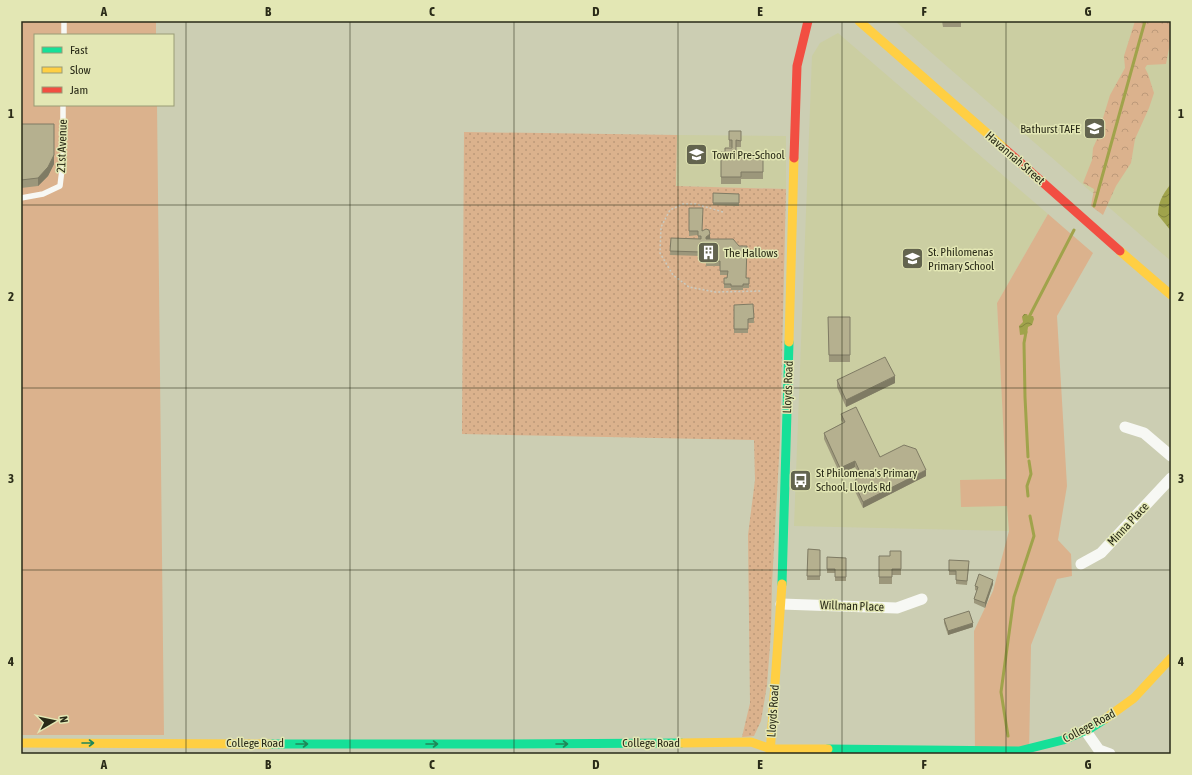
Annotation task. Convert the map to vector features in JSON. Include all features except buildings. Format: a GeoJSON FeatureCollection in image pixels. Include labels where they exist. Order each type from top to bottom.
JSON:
{"type":"FeatureCollection","features":[{"type":"Feature","properties":{"kind":"street","name":"Lloyds Road"},"geometry":{"type":"LineString","coordinates":[[767,752],[781,604],[797,66],[808,21]]}},
{"type":"Feature","properties":{"kind":"street","name":"Havannah Street"},"geometry":{"type":"LineString","coordinates":[[859,21],[1171,295]]}},
{"type":"Feature","properties":{"kind":"street"},"geometry":{"type":"LineString","coordinates":[[1125,426],[1144,434],[1171,456]]}},
{"type":"Feature","properties":{"kind":"street","name":"Minna Place"},"geometry":{"type":"LineString","coordinates":[[1081,564],[1101,553],[1171,478]]}},
{"type":"Feature","properties":{"kind":"street","name":"Willman Place"},"geometry":{"type":"LineString","coordinates":[[781,604],[898,608],[922,599]]}},
{"type":"Feature","properties":{"kind":"street","name":"College Road"},"geometry":{"type":"LineString","coordinates":[[21,743],[147,748],[223,749],[492,744],[751,742],[767,752],[1019,751],[1054,744],[1103,721],[1129,702],[1171,658]]}},
{"type":"Feature","properties":{"kind":"street"},"geometry":{"type":"LineString","coordinates":[[1085,730],[1099,750],[1110,754]]}},
{"type":"Feature","properties":{"kind":"lane"},"geometry":{"type":"LineString","coordinates":[[64,21],[64,34]]}},
{"type":"Feature","properties":{"kind":"lane","name":"21st Avenue"},"geometry":{"type":"LineString","coordinates":[[21,198],[43,194],[60,186],[63,161],[63,106]]}},
{"type":"Feature","properties":{"kind":"path"},"geometry":{"type":"LineString","coordinates":[[723,212],[696,204],[683,204],[670,210],[661,227],[660,253],[673,275],[689,287],[716,292],[762,291]]}},
{"type":"Feature","properties":{"kind":"shaded area","name":"Bathurst TAFE"},"geometry":{"type":"Polygon","coordinates":[[[895,21],[1171,21],[1171,261],[1143,237],[895,21]]]}},
{"type":"Feature","properties":{"kind":"shaded area","name":"St. Philomenas Primary School"},"geometry":{"type":"Polygon","coordinates":[[[838,33],[1048,214],[997,303],[1009,531],[794,526],[812,56],[820,43],[838,33]]]}},
{"type":"Feature","properties":{"kind":"shaded area"},"geometry":{"type":"Polygon","coordinates":[[[677,135],[786,136],[786,189],[676,186],[677,135]]]}},
{"type":"Feature","properties":{"kind":"green space"},"geometry":{"type":"Polygon","coordinates":[[[21,21],[156,21],[156,34],[34,34],[34,106],[157,106],[164,735],[21,735],[21,21]]]}},
{"type":"Feature","properties":{"kind":"green space"},"geometry":{"type":"Polygon","coordinates":[[[1135,21],[1171,21],[1171,38],[1166,64],[1147,65],[1145,68],[1154,93],[1135,139],[1131,163],[1116,186],[1103,215],[1091,206],[1094,189],[1083,183],[1092,160],[1093,148],[1101,130],[1110,95],[1125,68],[1124,56],[1135,21]]]}},
{"type":"Feature","properties":{"kind":"green space"},"geometry":{"type":"Polygon","coordinates":[[[464,132],[677,135],[676,186],[786,189],[780,440],[772,584],[771,632],[767,685],[761,721],[754,736],[742,737],[750,703],[748,535],[755,480],[754,440],[462,434],[464,132]]]}},
{"type":"Feature","properties":{"kind":"green space"},"geometry":{"type":"Polygon","coordinates":[[[1048,214],[1093,253],[1057,316],[1067,486],[1058,540],[1071,554],[1072,576],[1057,579],[1031,645],[1029,754],[975,754],[974,631],[993,591],[1009,531],[1007,506],[961,507],[960,480],[1006,479],[997,303],[1048,214]]]}},
{"type":"Feature","properties":{"kind":"water"},"geometry":{"type":"Polygon","coordinates":[[[1170,185],[1171,231],[1158,215],[1161,199],[1170,185]]]}},
{"type":"Feature","properties":{"kind":"water"},"geometry":{"type":"Polygon","coordinates":[[[1024,314],[1033,316],[1034,319],[1032,325],[1028,327],[1027,334],[1020,335],[1019,326],[1023,322],[1022,317],[1024,314]]]}},
{"type":"Feature","properties":{"kind":"waterway"},"geometry":{"type":"LineString","coordinates":[[1094,206],[1145,21]]}},
{"type":"Feature","properties":{"kind":"waterway"},"geometry":{"type":"LineString","coordinates":[[1028,319],[1074,230]]}},
{"type":"Feature","properties":{"kind":"waterway"},"geometry":{"type":"LineString","coordinates":[[1026,332],[1024,343],[1028,457]]}},
{"type":"Feature","properties":{"kind":"waterway"},"geometry":{"type":"LineString","coordinates":[[1028,496],[1027,486],[1031,474],[1029,461]]}},
{"type":"Feature","properties":{"kind":"waterway"},"geometry":{"type":"LineString","coordinates":[[1008,736],[1001,692],[1014,597],[1034,536],[1030,516]]}},
{"type":"Feature","properties":{"kind":"traffic: fast"},"geometry":{"type":"LineString","coordinates":[[782,584],[789,342]]}},
{"type":"Feature","properties":{"kind":"traffic: fast"},"geometry":{"type":"LineString","coordinates":[[828,749],[1019,751],[1063,740],[1091,728],[1105,719]]}},
{"type":"Feature","properties":{"kind":"traffic: fast"},"geometry":{"type":"LineString","coordinates":[[270,744],[681,743]]}},
{"type":"Feature","properties":{"kind":"traffic: slow"},"geometry":{"type":"LineString","coordinates":[[859,21],[1005,149]]}},
{"type":"Feature","properties":{"kind":"traffic: slow"},"geometry":{"type":"LineString","coordinates":[[789,342],[794,158]]}},
{"type":"Feature","properties":{"kind":"traffic: slow"},"geometry":{"type":"LineString","coordinates":[[1120,251],[1171,295]]}},
{"type":"Feature","properties":{"kind":"traffic: slow"},"geometry":{"type":"LineString","coordinates":[[770,754],[782,584]]}},
{"type":"Feature","properties":{"kind":"traffic: slow"},"geometry":{"type":"LineString","coordinates":[[1105,719],[1134,698],[1171,658]]}},
{"type":"Feature","properties":{"kind":"traffic: slow"},"geometry":{"type":"LineString","coordinates":[[681,743],[751,742],[771,749],[828,749]]}},
{"type":"Feature","properties":{"kind":"traffic: slow"},"geometry":{"type":"LineString","coordinates":[[21,743],[270,744]]}},
{"type":"Feature","properties":{"kind":"traffic: jam"},"geometry":{"type":"LineString","coordinates":[[794,158],[797,66],[808,21]]}},
{"type":"Feature","properties":{"kind":"traffic: jam"},"geometry":{"type":"LineString","coordinates":[[1005,149],[1120,251]]}},
{"type":"Feature","properties":{"kind":"place","name":"Bathurst TAFE"},"geometry":{"type":"Point","coordinates":[1095,129]}},
{"type":"Feature","properties":{"kind":"place","name":"Towri Pre-School"},"geometry":{"type":"Point","coordinates":[697,155]}},
{"type":"Feature","properties":{"kind":"place","name":"The Hallows"},"geometry":{"type":"Point","coordinates":[709,253]}},
{"type":"Feature","properties":{"kind":"place","name":"St. Philomenas Primary School"},"geometry":{"type":"Point","coordinates":[913,259]}},
{"type":"Feature","properties":{"kind":"place","name":"St Philomena's Primary School, Lloyds Rd"},"geometry":{"type":"Point","coordinates":[801,480]}}]}
